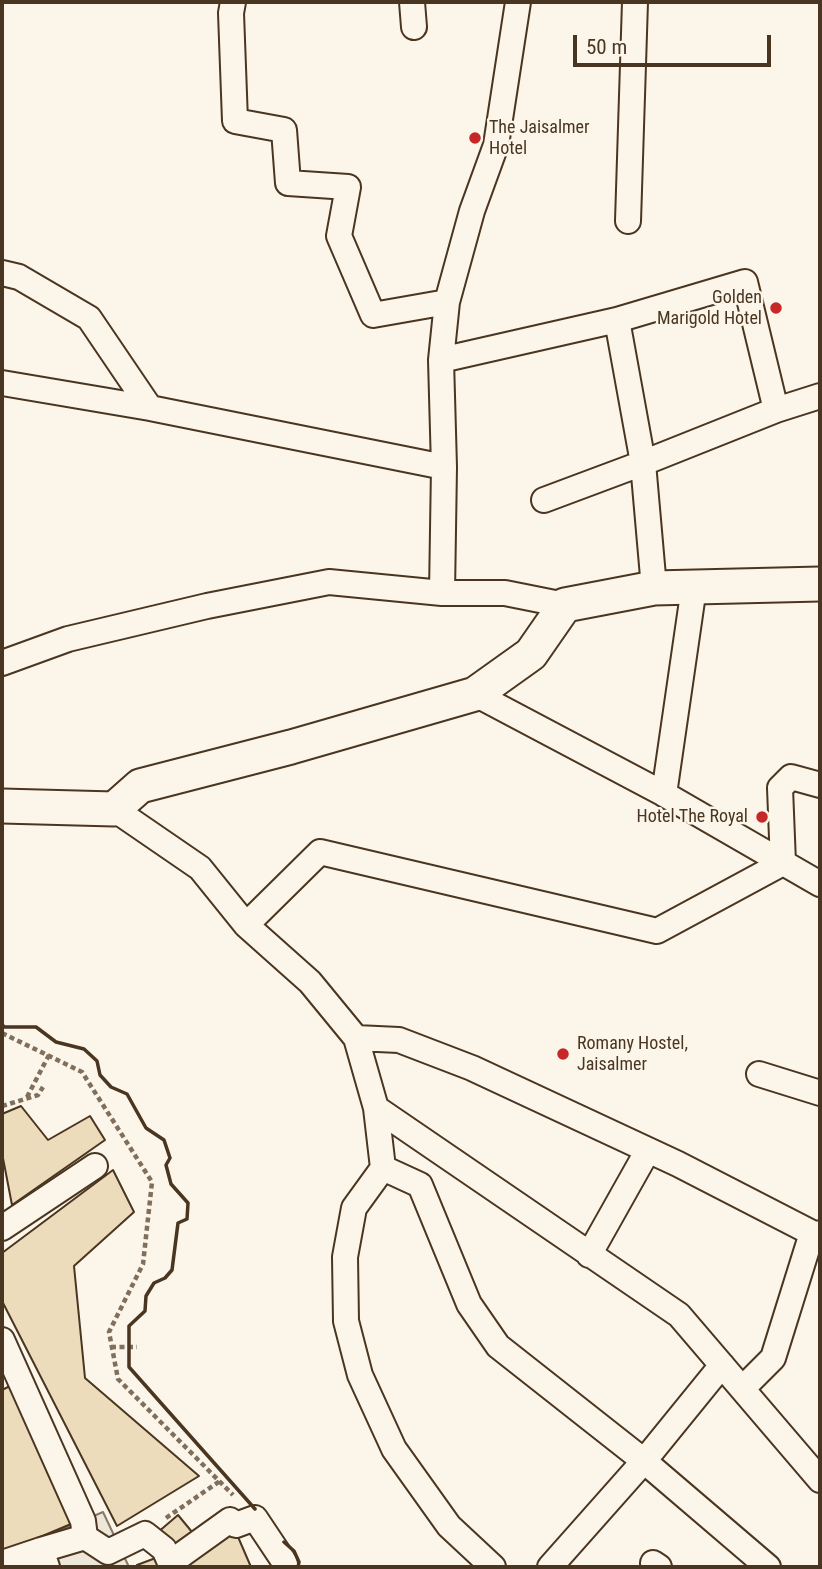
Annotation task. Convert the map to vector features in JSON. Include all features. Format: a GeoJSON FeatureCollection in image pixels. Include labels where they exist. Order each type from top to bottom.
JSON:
{"type":"FeatureCollection","features":[{"type":"Feature","properties":{"kind":"street"},"geometry":{"type":"LineString","coordinates":[[233,2],[231,13],[235,121],[284,130],[288,183],[348,187],[340,236],[373,316],[447,302]]}},
{"type":"Feature","properties":{"kind":"street"},"geometry":{"type":"LineString","coordinates":[[412,2],[414,27]]}},
{"type":"Feature","properties":{"kind":"street"},"geometry":{"type":"LineString","coordinates":[[442,593],[441,360],[447,302],[472,211],[496,145],[518,2]]}},
{"type":"Feature","properties":{"kind":"street"},"geometry":{"type":"LineString","coordinates":[[628,221],[635,2]]}},
{"type":"Feature","properties":{"kind":"street"},"geometry":{"type":"LineString","coordinates":[[2,273],[19,277],[89,318],[150,408]]}},
{"type":"Feature","properties":{"kind":"street"},"geometry":{"type":"LineString","coordinates":[[441,360],[617,320],[745,282],[776,410]]}},
{"type":"Feature","properties":{"kind":"street"},"geometry":{"type":"LineString","coordinates":[[617,320],[643,463],[654,588]]}},
{"type":"Feature","properties":{"kind":"street"},"geometry":{"type":"LineString","coordinates":[[2,383],[150,408],[443,467]]}},
{"type":"Feature","properties":{"kind":"street"},"geometry":{"type":"LineString","coordinates":[[544,500],[776,410],[820,396]]}},
{"type":"Feature","properties":{"kind":"street"},"geometry":{"type":"LineString","coordinates":[[2,663],[80,636],[207,606],[329,582],[442,593],[505,593],[565,606],[654,588],[820,584]]}},
{"type":"Feature","properties":{"kind":"street"},"geometry":{"type":"LineString","coordinates":[[664,794],[694,587]]}},
{"type":"Feature","properties":{"kind":"street"},"geometry":{"type":"LineString","coordinates":[[114,809],[140,786],[291,747],[475,694],[531,654],[565,606]]}},
{"type":"Feature","properties":{"kind":"street"},"geometry":{"type":"LineString","coordinates":[[475,694],[664,794],[820,884]]}},
{"type":"Feature","properties":{"kind":"street"},"geometry":{"type":"LineString","coordinates":[[783,863],[780,788],[791,777],[820,785]]}},
{"type":"Feature","properties":{"kind":"street"},"geometry":{"type":"LineString","coordinates":[[2,806],[114,809],[200,868],[246,925],[310,982],[356,1038],[376,1108],[383,1168],[354,1208],[345,1256],[346,1321],[360,1375],[394,1449],[449,1526],[493,1567]]}},
{"type":"Feature","properties":{"kind":"street"},"geometry":{"type":"LineString","coordinates":[[246,925],[320,852],[657,931],[783,863]]}},
{"type":"Feature","properties":{"kind":"street"},"geometry":{"type":"LineString","coordinates":[[356,1038],[399,1040],[460,1064],[648,1150],[816,1234],[773,1358],[743,1388]]}},
{"type":"Feature","properties":{"kind":"street"},"geometry":{"type":"LineString","coordinates":[[759,1074],[820,1093]]}},
{"type":"Feature","properties":{"kind":"street"},"geometry":{"type":"LineString","coordinates":[[376,1108],[679,1315],[820,1480]]}},
{"type":"Feature","properties":{"kind":"street"},"geometry":{"type":"LineString","coordinates":[[589,1255],[648,1150]]}},
{"type":"Feature","properties":{"kind":"street"},"geometry":{"type":"LineString","coordinates":[[2,1228],[95,1166]]}},
{"type":"Feature","properties":{"kind":"street"},"geometry":{"type":"LineString","coordinates":[[383,1168],[420,1185],[469,1304],[498,1346],[644,1461],[768,1567]]}},
{"type":"Feature","properties":{"kind":"street"},"geometry":{"type":"LineString","coordinates":[[2,1340],[83,1521],[85,1537],[108,1552],[145,1534],[164,1549],[171,1565],[230,1520],[236,1525],[255,1518],[285,1567]]}},
{"type":"Feature","properties":{"kind":"street"},"geometry":{"type":"LineString","coordinates":[[550,1567],[644,1461],[722,1365]]}},
{"type":"Feature","properties":{"kind":"street"},"geometry":{"type":"LineString","coordinates":[[2,1563],[44,1559],[85,1537]]}},
{"type":"Feature","properties":{"kind":"path"},"geometry":{"type":"LineString","coordinates":[[2,1033],[82,1072],[152,1182],[143,1264],[109,1332],[118,1379],[255,1518]]}},
{"type":"Feature","properties":{"kind":"path"},"geometry":{"type":"LineString","coordinates":[[27,1097],[49,1055]]}},
{"type":"Feature","properties":{"kind":"path"},"geometry":{"type":"LineString","coordinates":[[2,1106],[38,1094],[43,1087]]}},
{"type":"Feature","properties":{"kind":"path"},"geometry":{"type":"LineString","coordinates":[[111,1346],[137,1347]]}},
{"type":"Feature","properties":{"kind":"path"},"geometry":{"type":"LineString","coordinates":[[180,1508],[220,1481]]}},
{"type":"Feature","properties":{"kind":"shaded area"},"geometry":{"type":"Polygon","coordinates":[[[103,1512],[129,1567],[21,1567],[16,1549],[103,1512]]]}},
{"type":"Feature","properties":{"kind":"building"},"geometry":{"type":"Polygon","coordinates":[[[21,1106],[48,1140],[90,1116],[105,1140],[12,1205],[2,1153],[2,1114],[21,1106]]]}},
{"type":"Feature","properties":{"kind":"building"},"geometry":{"type":"Polygon","coordinates":[[[113,1170],[134,1212],[74,1266],[85,1378],[199,1476],[117,1526],[2,1301],[2,1253],[113,1170]]]}},
{"type":"Feature","properties":{"kind":"building"},"geometry":{"type":"Polygon","coordinates":[[[18,1382],[49,1459],[71,1524],[2,1553],[2,1390],[18,1382]]]}},
{"type":"Feature","properties":{"kind":"building"},"geometry":{"type":"Polygon","coordinates":[[[178,1515],[197,1538],[175,1555],[157,1533],[178,1515]]]}},
{"type":"Feature","properties":{"kind":"building"},"geometry":{"type":"Polygon","coordinates":[[[232,1523],[251,1567],[177,1567],[232,1523]]]}},
{"type":"Feature","properties":{"kind":"building"},"geometry":{"type":"Polygon","coordinates":[[[161,1556],[167,1567],[137,1567],[137,1565],[161,1556]]]}},
{"type":"Feature","properties":{"kind":"wall"},"geometry":{"type":"LineString","coordinates":[[2,1024],[4,1027],[36,1027],[56,1042],[84,1049],[97,1061],[100,1075],[111,1087],[127,1094],[146,1128],[164,1140],[170,1158],[166,1165],[171,1184],[188,1203],[187,1219],[178,1223],[172,1270],[165,1278],[154,1283],[146,1296],[145,1311],[129,1326],[129,1367],[255,1509]]}},
{"type":"Feature","properties":{"kind":"wall"},"geometry":{"type":"LineString","coordinates":[[284,1542],[294,1551],[299,1562],[298,1567]]}},
{"type":"Feature","properties":{"kind":"place","name":"The Jaisalmer Hotel"},"geometry":{"type":"Point","coordinates":[475,138]}},
{"type":"Feature","properties":{"kind":"place","name":"Golden Marigold Hotel"},"geometry":{"type":"Point","coordinates":[776,308]}},
{"type":"Feature","properties":{"kind":"place","name":"Hotel The Royal"},"geometry":{"type":"Point","coordinates":[762,817]}},
{"type":"Feature","properties":{"kind":"place","name":"Romany Hostel, Jaisalmer"},"geometry":{"type":"Point","coordinates":[563,1054]}}]}
